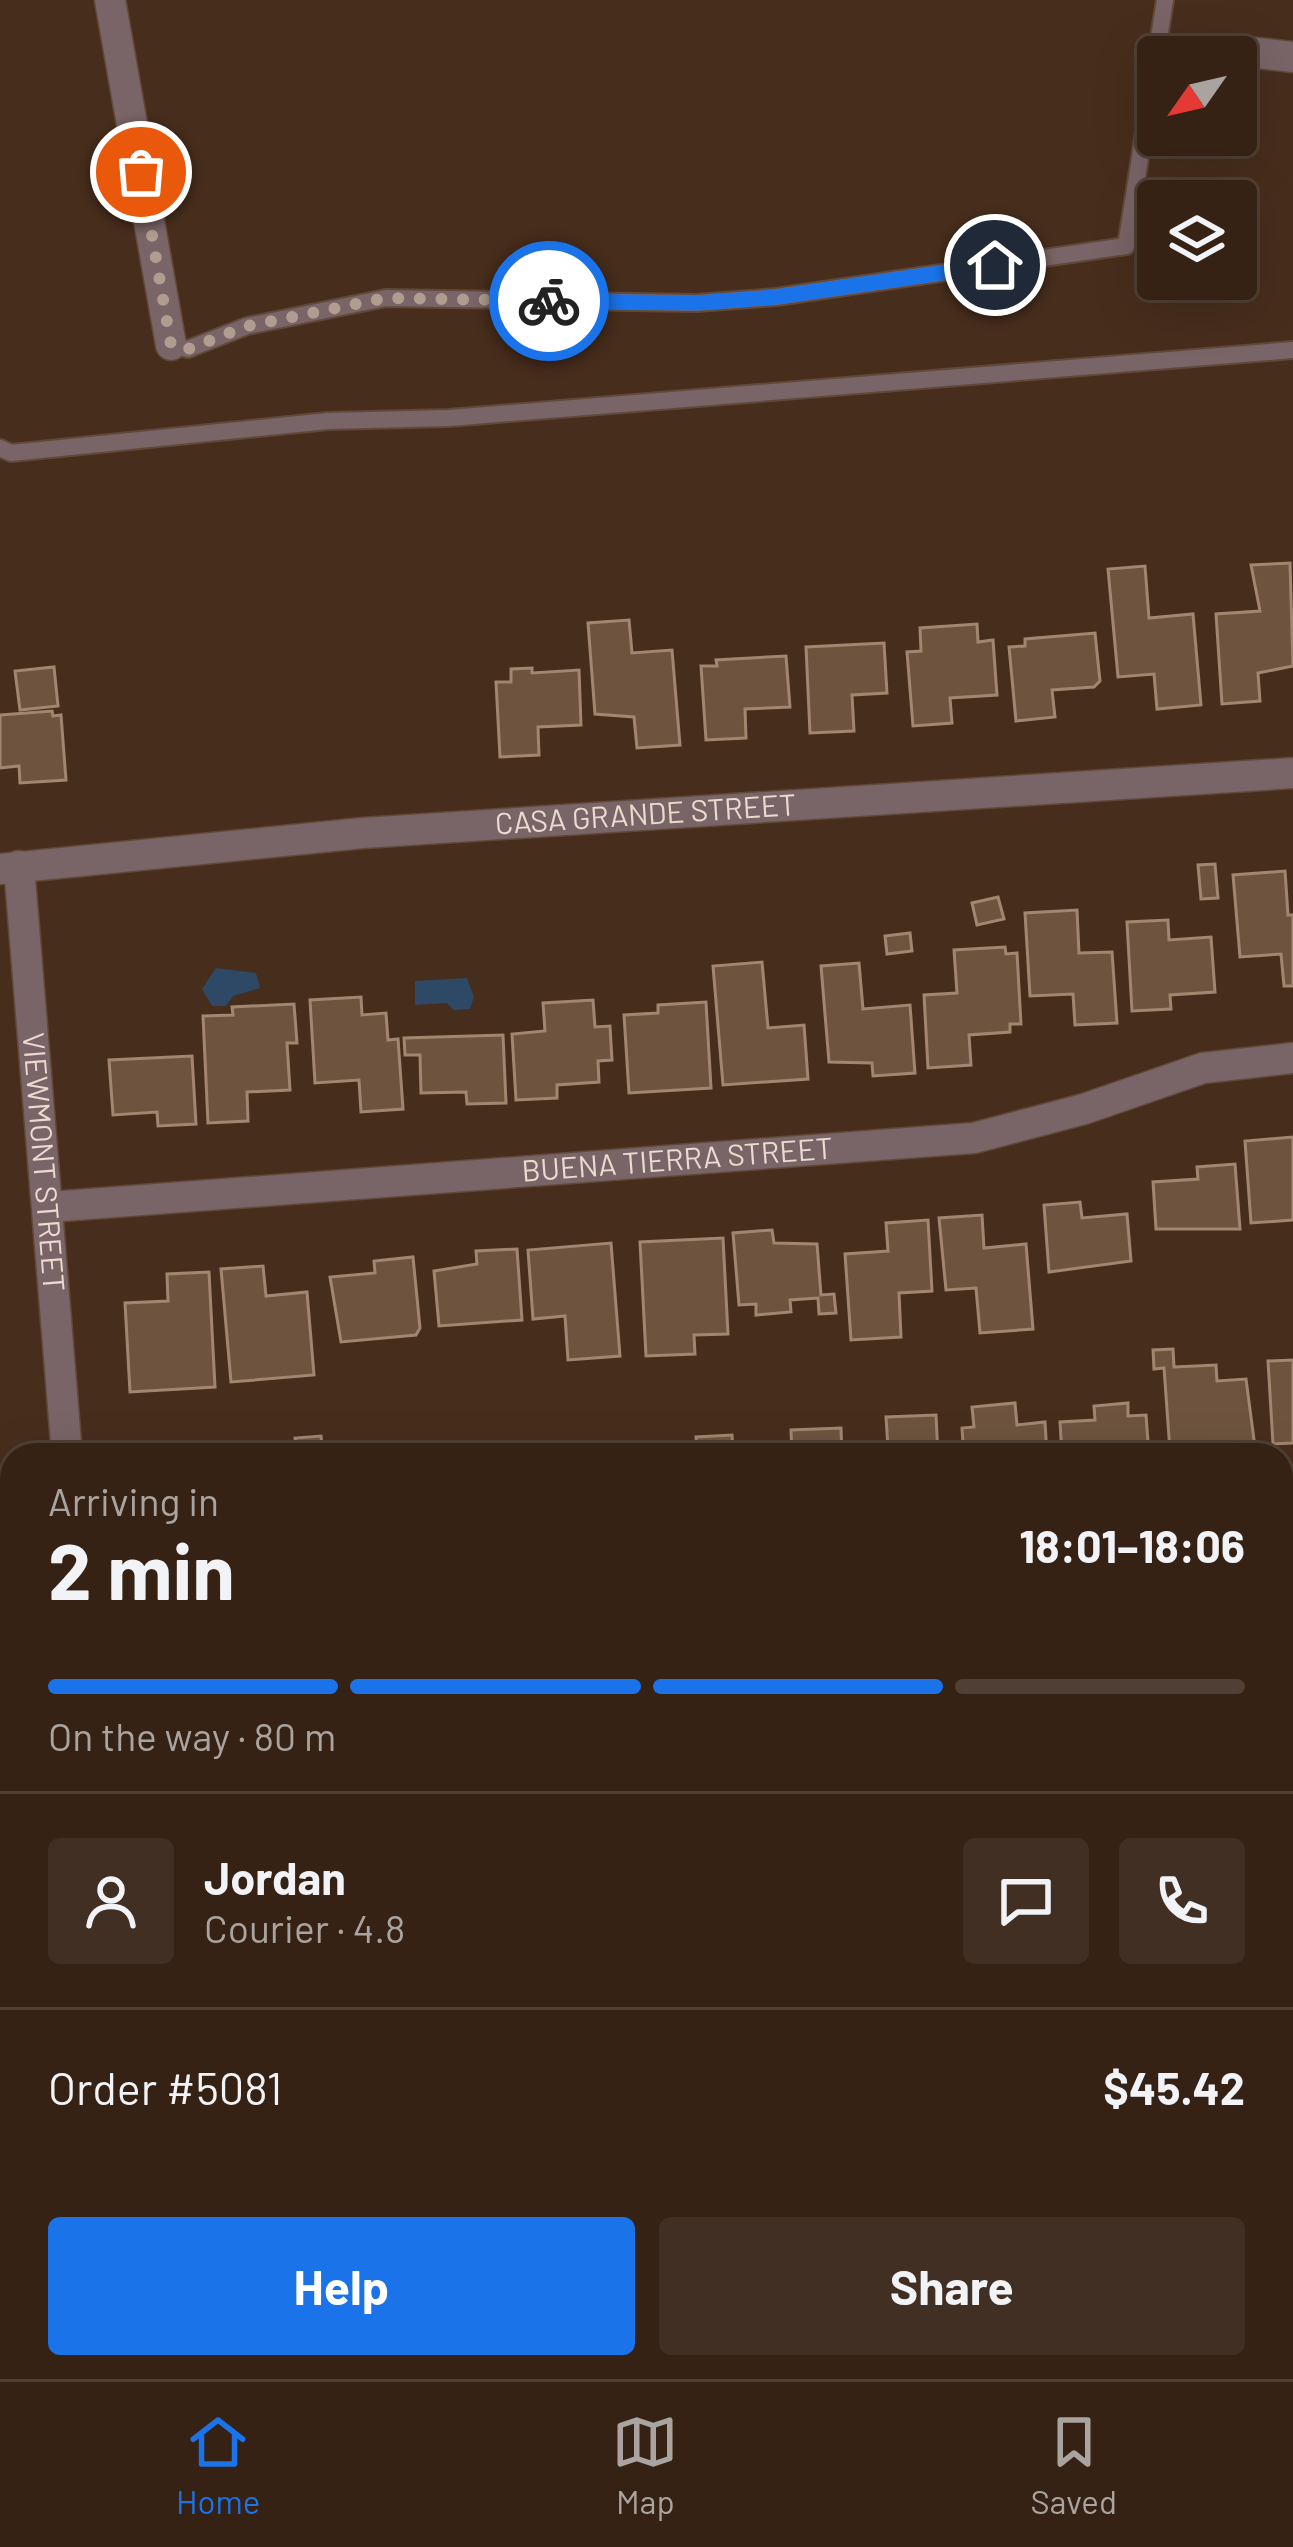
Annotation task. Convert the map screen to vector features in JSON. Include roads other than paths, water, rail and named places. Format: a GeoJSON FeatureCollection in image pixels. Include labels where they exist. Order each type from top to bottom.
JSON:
{"type":"FeatureCollection","features":[{"type":"Feature","properties":{"kind":"street"},"geometry":{"type":"LineString","coordinates":[[110,0],[171,345]]}},
{"type":"Feature","properties":{"kind":"street"},"geometry":{"type":"LineString","coordinates":[[1257,53],[1293,57]]}},
{"type":"Feature","properties":{"kind":"street","name":"CASA GRANDE STREET"},"geometry":{"type":"LineString","coordinates":[[9,868],[363,833],[1293,772]]}},
{"type":"Feature","properties":{"kind":"street","name":"VIEWMONT STREET"},"geometry":{"type":"LineString","coordinates":[[9,868],[49,1207],[66,1443]]}},
{"type":"Feature","properties":{"kind":"street","name":"BUENA TIERRA STREET"},"geometry":{"type":"LineString","coordinates":[[49,1207],[974,1138],[1084,1109],[1203,1068],[1293,1058]]}},
{"type":"Feature","properties":{"kind":"lane"},"geometry":{"type":"LineString","coordinates":[[171,345],[188,349],[247,326],[386,298],[697,303],[776,297],[1126,246],[1166,0]]}},
{"type":"Feature","properties":{"kind":"lane"},"geometry":{"type":"LineString","coordinates":[[0,448],[11,453],[328,421],[449,418],[1293,350]]}},
{"type":"Feature","properties":{"kind":"water"},"geometry":{"type":"Polygon","coordinates":[[[216,968],[256,973],[260,988],[233,996],[226,1006],[212,1006],[202,989],[216,968]]]}},
{"type":"Feature","properties":{"kind":"water"},"geometry":{"type":"Polygon","coordinates":[[[467,978],[474,997],[470,1009],[454,1010],[447,1003],[415,1005],[415,981],[467,978]]]}}]}
